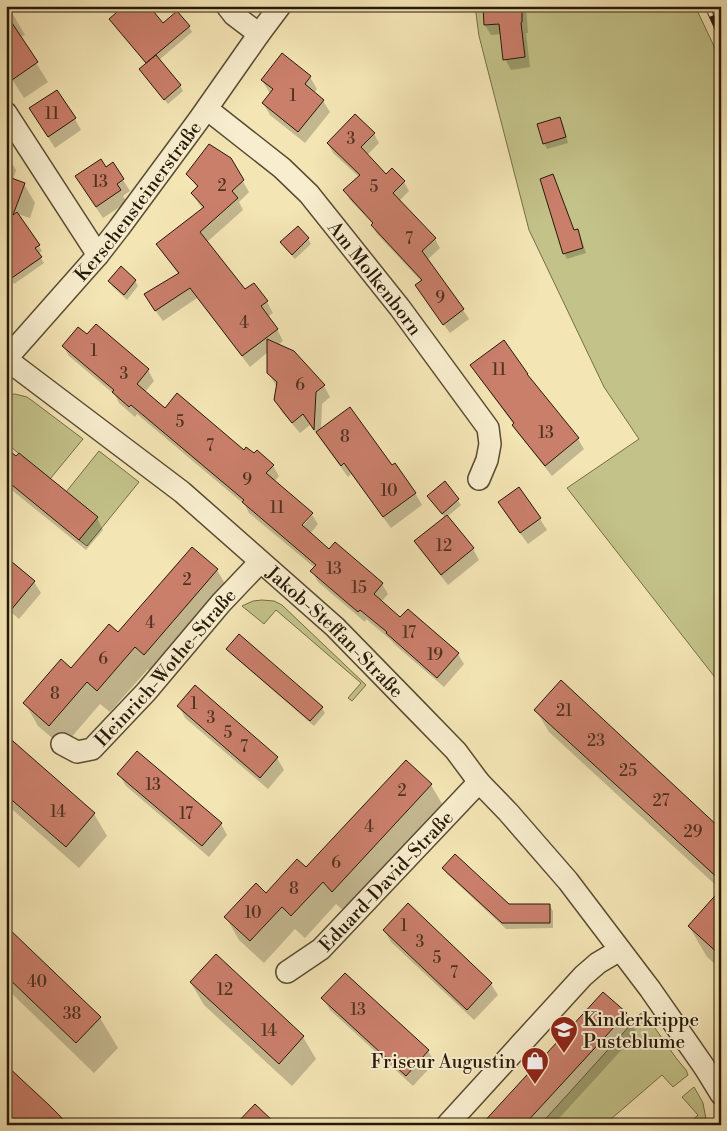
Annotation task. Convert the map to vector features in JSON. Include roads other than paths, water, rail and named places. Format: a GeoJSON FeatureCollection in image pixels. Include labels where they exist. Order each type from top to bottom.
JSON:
{"type":"FeatureCollection","features":[{"type":"Feature","properties":{"kind":"street"},"geometry":{"type":"LineString","coordinates":[[227,6],[234,15],[259,34]]}},
{"type":"Feature","properties":{"kind":"street","name":"Kerschensteinerstraße"},"geometry":{"type":"LineString","coordinates":[[6,359],[98,255],[207,109],[280,6]]}},
{"type":"Feature","properties":{"kind":"street","name":"Am Molkenborn"},"geometry":{"type":"LineString","coordinates":[[207,109],[282,168],[309,194],[405,316],[488,428],[490,444],[487,460],[479,479]]}},
{"type":"Feature","properties":{"kind":"street"},"geometry":{"type":"LineString","coordinates":[[6,113],[98,255]]}},
{"type":"Feature","properties":{"kind":"street","name":"Jakob-Steffan-Straße"},"geometry":{"type":"LineString","coordinates":[[6,359],[182,492],[335,627],[456,751],[478,782],[508,812],[568,881],[681,1034],[721,1094]]}},
{"type":"Feature","properties":{"kind":"street","name":"Heinrich-Wothe-Straße"},"geometry":{"type":"LineString","coordinates":[[62,744],[77,752],[92,749],[146,692],[221,603],[260,562]]}},
{"type":"Feature","properties":{"kind":"street","name":"Eduard-David-Straße"},"geometry":{"type":"LineString","coordinates":[[287,972],[321,949],[478,782]]}},
{"type":"Feature","properties":{"kind":"street"},"geometry":{"type":"LineString","coordinates":[[448,1125],[583,976],[598,963],[620,950]]}},
{"type":"Feature","properties":{"kind":"railway"},"geometry":{"type":"LineString","coordinates":[[707,6],[721,37]]}},
{"type":"Feature","properties":{"kind":"place","name":"Kinderkrippe Pusteblume"},"geometry":{"type":"Point","coordinates":[564,1054]}},
{"type":"Feature","properties":{"kind":"place","name":"Friseur Augustin"},"geometry":{"type":"Point","coordinates":[535,1085]}}]}
